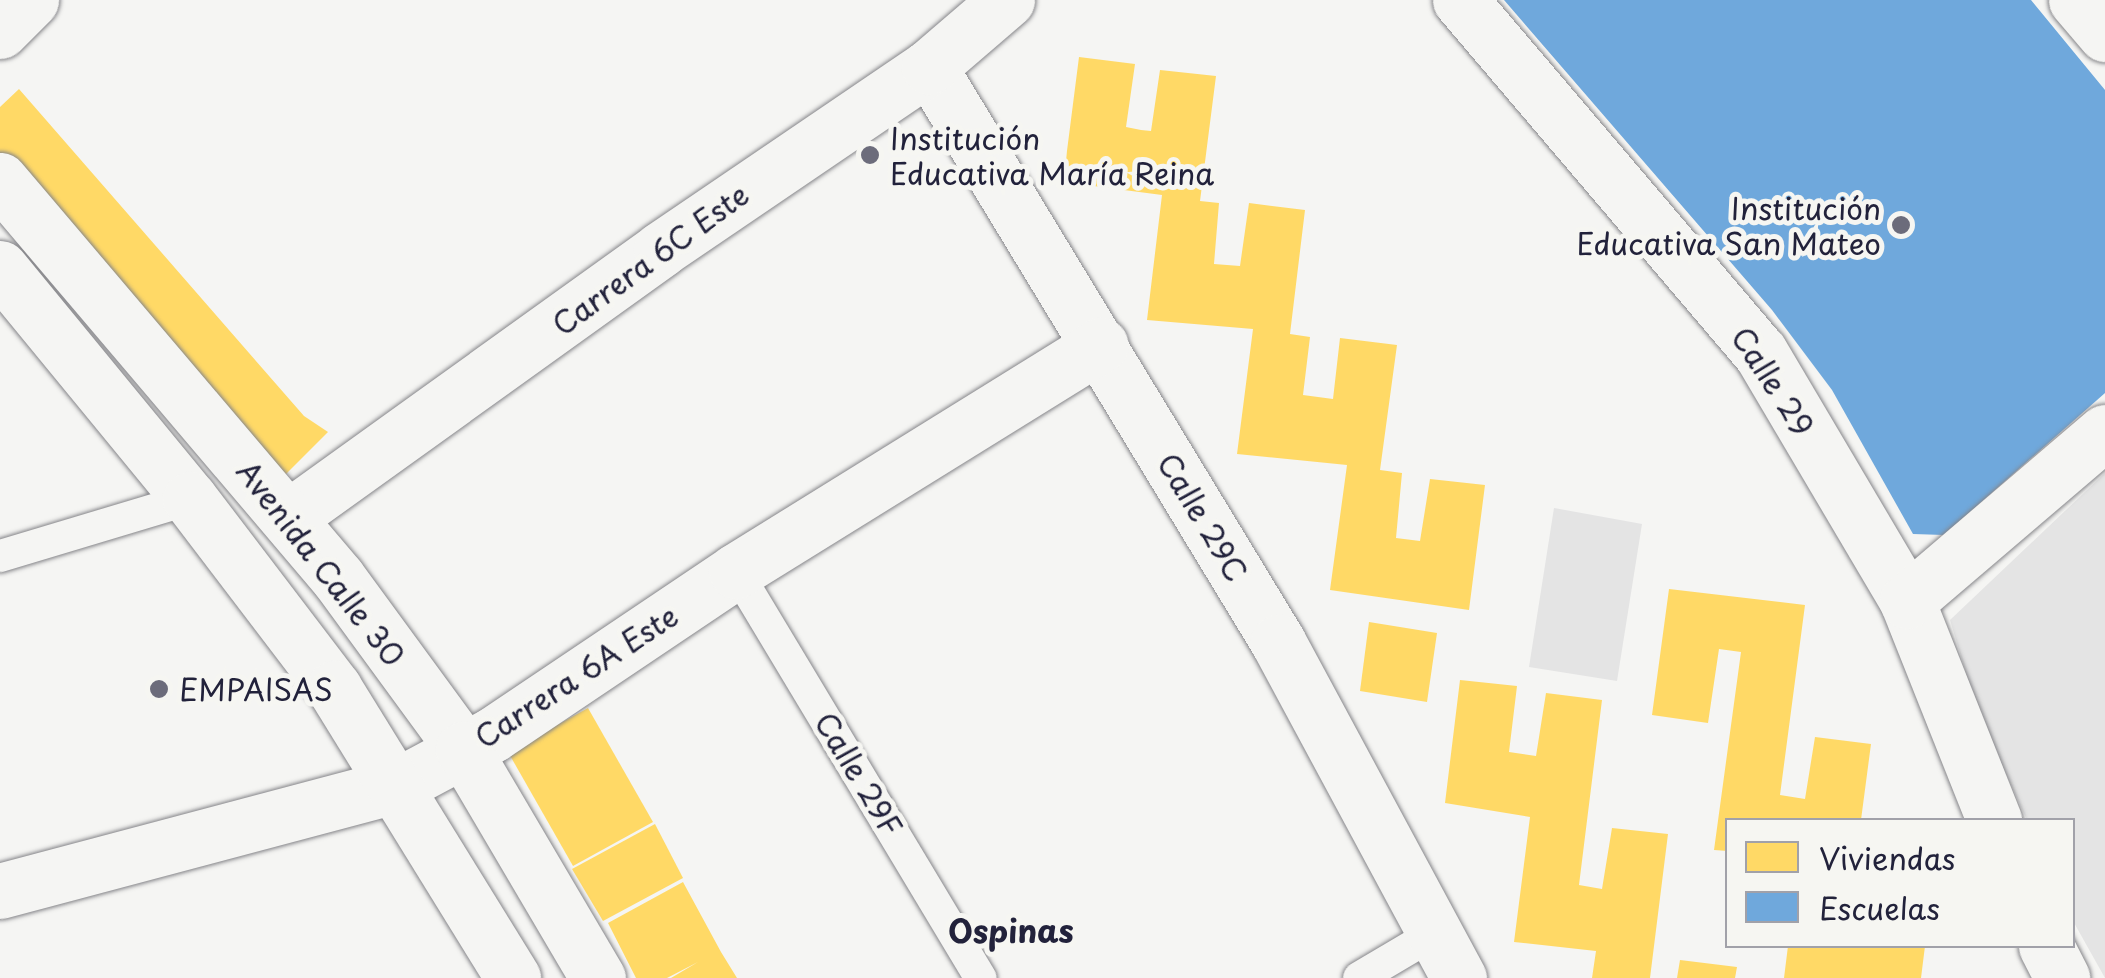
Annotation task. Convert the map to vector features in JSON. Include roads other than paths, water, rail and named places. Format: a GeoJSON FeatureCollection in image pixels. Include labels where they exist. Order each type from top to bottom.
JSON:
{"type":"FeatureCollection","features":[{"type":"Feature","properties":{"kind":"street"},"geometry":{"type":"LineString","coordinates":[[0,31],[30,0]]}},
{"type":"Feature","properties":{"kind":"street","name":"Carrera 6C Este"},"geometry":{"type":"LineString","coordinates":[[290,516],[675,238],[929,67],[1008,0]]}},
{"type":"Feature","properties":{"kind":"street","name":"Calle 29"},"geometry":{"type":"LineString","coordinates":[[1460,0],[1747,360],[1907,601],[1993,818]]}},
{"type":"Feature","properties":{"kind":"street"},"geometry":{"type":"LineString","coordinates":[[2076,0],[2105,34]]}},
{"type":"Feature","properties":{"kind":"street","name":"Calle 29C"},"geometry":{"type":"LineString","coordinates":[[929,67],[1278,642],[1446,956]]}},
{"type":"Feature","properties":{"kind":"street","name":"Avenida Calle 30"},"geometry":{"type":"LineString","coordinates":[[0,180],[290,516],[463,749],[598,978]]}},
{"type":"Feature","properties":{"kind":"street"},"geometry":{"type":"LineString","coordinates":[[0,268],[190,499],[334,688],[398,785],[513,978]]}},
{"type":"Feature","properties":{"kind":"street","name":"Carrera 6A Este"},"geometry":{"type":"LineString","coordinates":[[0,891],[398,785],[463,749],[736,571],[1100,345]]}},
{"type":"Feature","properties":{"kind":"street"},"geometry":{"type":"LineString","coordinates":[[1907,601],[2105,432]]}},
{"type":"Feature","properties":{"kind":"street"},"geometry":{"type":"LineString","coordinates":[[2047,948],[2061,978]]}},
{"type":"Feature","properties":{"kind":"lane"},"geometry":{"type":"LineString","coordinates":[[0,556],[190,499]]}},
{"type":"Feature","properties":{"kind":"lane","name":"Calle 29F"},"geometry":{"type":"LineString","coordinates":[[736,571],[982,978]]}},
{"type":"Feature","properties":{"kind":"lane"},"geometry":{"type":"LineString","coordinates":[[1359,978],[1446,956]]}},
{"type":"Feature","properties":{"kind":"place","name":"Institución Educativa María Reina"},"geometry":{"type":"Point","coordinates":[870,155]}},
{"type":"Feature","properties":{"kind":"place","name":"Institución Educativa San Mateo"},"geometry":{"type":"Point","coordinates":[1901,225]}},
{"type":"Feature","properties":{"kind":"place","name":"EMPAISAS"},"geometry":{"type":"Point","coordinates":[159,689]}},
{"type":"Feature","properties":{"kind":"district","name":"Ospinas"},"geometry":{"type":"Point","coordinates":[1011,930]}}]}
